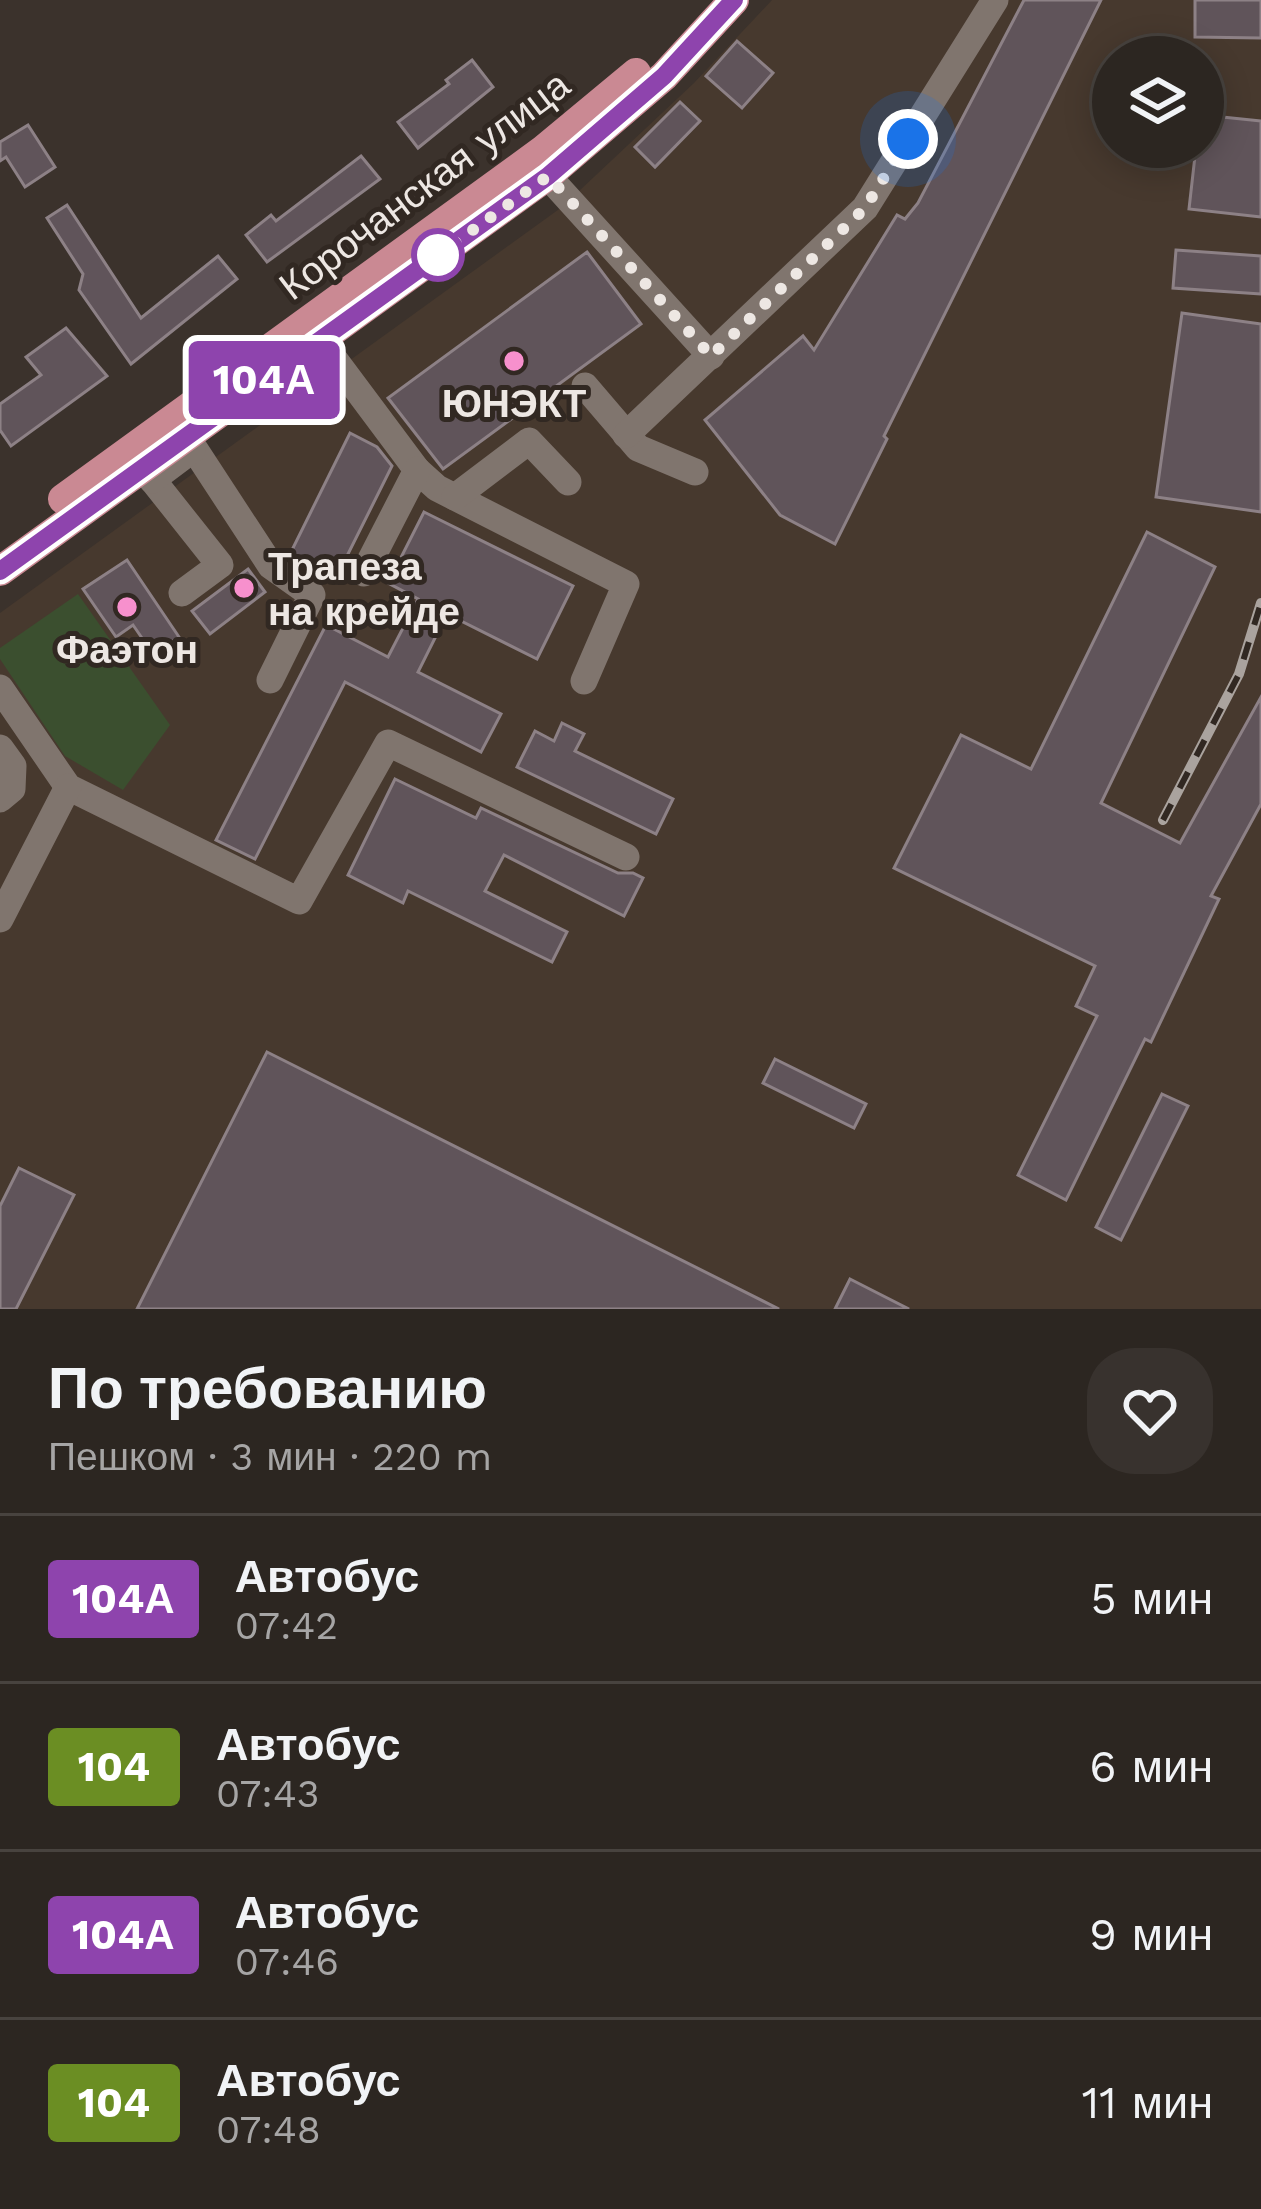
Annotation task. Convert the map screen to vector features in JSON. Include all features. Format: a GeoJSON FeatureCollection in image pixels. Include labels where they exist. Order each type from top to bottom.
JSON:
{"type":"FeatureCollection","features":[{"type":"Feature","properties":{"kind":"main road","name":"Корочанская улица"},"geometry":{"type":"LineString","coordinates":[[0,571],[148,474],[323,344],[539,167],[651,61],[707,0]]}},
{"type":"Feature","properties":{"kind":"main road","name":"Корочанская улица"},"geometry":{"type":"LineString","coordinates":[[0,545],[664,76],[734,0]]}},
{"type":"Feature","properties":{"kind":"lane"},"geometry":{"type":"LineString","coordinates":[[626,434],[865,208],[995,0]]}},
{"type":"Feature","properties":{"kind":"lane"},"geometry":{"type":"LineString","coordinates":[[539,167],[711,356]]}},
{"type":"Feature","properties":{"kind":"lane"},"geometry":{"type":"LineString","coordinates":[[323,344],[417,470],[454,497],[626,584],[584,681]]}},
{"type":"Feature","properties":{"kind":"lane"},"geometry":{"type":"LineString","coordinates":[[585,386],[638,448],[695,472]]}},
{"type":"Feature","properties":{"kind":"lane"},"geometry":{"type":"LineString","coordinates":[[454,497],[529,441],[568,482]]}},
{"type":"Feature","properties":{"kind":"lane"},"geometry":{"type":"LineString","coordinates":[[191,442],[271,566],[312,595],[271,680]]}},
{"type":"Feature","properties":{"kind":"lane"},"geometry":{"type":"LineString","coordinates":[[364,573],[417,470]]}},
{"type":"Feature","properties":{"kind":"lane"},"geometry":{"type":"LineString","coordinates":[[148,474],[220,565],[182,593]]}},
{"type":"Feature","properties":{"kind":"lane"},"geometry":{"type":"LineString","coordinates":[[0,688],[68,787],[299,901],[388,742],[626,857]]}},
{"type":"Feature","properties":{"kind":"lane"},"geometry":{"type":"LineString","coordinates":[[0,748],[13,766],[6,794],[48,825]]}},
{"type":"Feature","properties":{"kind":"lane"},"geometry":{"type":"LineString","coordinates":[[0,919],[68,787]]}},
{"type":"Feature","properties":{"kind":"shaded area"},"geometry":{"type":"Polygon","coordinates":[[[772,0],[1261,0],[1261,1309],[0,1309],[0,613],[562,207],[694,83],[772,0]]]}},
{"type":"Feature","properties":{"kind":"green space"},"geometry":{"type":"Polygon","coordinates":[[[78,594],[170,725],[123,790],[65,756],[0,659],[0,648],[78,594]]]}},
{"type":"Feature","properties":{"kind":"building"},"geometry":{"type":"Polygon","coordinates":[[[1024,0],[1101,0],[835,544],[780,515],[705,420],[803,336],[814,350],[897,215],[905,219],[918,203],[1024,0]]]}},
{"type":"Feature","properties":{"kind":"building"},"geometry":{"type":"Polygon","coordinates":[[[1195,0],[1261,0],[1261,38],[1195,36],[1195,0]]]}},
{"type":"Feature","properties":{"kind":"building"},"geometry":{"type":"Polygon","coordinates":[[[737,41],[773,73],[742,108],[706,76],[737,41]]]}},
{"type":"Feature","properties":{"kind":"building"},"geometry":{"type":"Polygon","coordinates":[[[472,60],[493,87],[418,148],[398,122],[449,84],[446,80],[472,60]]]}},
{"type":"Feature","properties":{"kind":"building"},"geometry":{"type":"Polygon","coordinates":[[[680,102],[700,121],[655,167],[635,147],[680,102]]]}},
{"type":"Feature","properties":{"kind":"building"},"geometry":{"type":"Polygon","coordinates":[[[1224,117],[1261,121],[1261,217],[1189,209],[1194,168],[1224,168],[1224,117]]]}},
{"type":"Feature","properties":{"kind":"building"},"geometry":{"type":"Polygon","coordinates":[[[28,125],[55,167],[25,187],[6,157],[0,161],[0,142],[28,125]]]}},
{"type":"Feature","properties":{"kind":"building"},"geometry":{"type":"Polygon","coordinates":[[[361,156],[380,179],[267,262],[246,235],[271,215],[276,221],[361,156]]]}},
{"type":"Feature","properties":{"kind":"building"},"geometry":{"type":"Polygon","coordinates":[[[67,205],[141,318],[218,256],[237,279],[131,364],[79,290],[83,274],[47,218],[67,205]]]}},
{"type":"Feature","properties":{"kind":"building"},"geometry":{"type":"Polygon","coordinates":[[[1176,250],[1261,256],[1261,294],[1173,288],[1176,250]]]}},
{"type":"Feature","properties":{"kind":"building","name":"ЮНЭКТ"},"geometry":{"type":"Polygon","coordinates":[[[587,252],[641,324],[443,469],[388,398],[587,252]]]}},
{"type":"Feature","properties":{"kind":"building"},"geometry":{"type":"Polygon","coordinates":[[[1182,313],[1261,324],[1261,512],[1156,497],[1182,313]]]}},
{"type":"Feature","properties":{"kind":"building"},"geometry":{"type":"Polygon","coordinates":[[[66,328],[107,376],[11,446],[0,430],[0,404],[41,375],[26,357],[66,328]]]}},
{"type":"Feature","properties":{"kind":"building"},"geometry":{"type":"Polygon","coordinates":[[[350,433],[377,447],[392,466],[335,580],[289,556],[350,433]]]}},
{"type":"Feature","properties":{"kind":"building"},"geometry":{"type":"Polygon","coordinates":[[[424,512],[573,586],[537,659],[447,614],[418,672],[501,714],[481,752],[345,682],[255,859],[216,840],[326,625],[388,657],[418,599],[388,583],[424,512]]]}},
{"type":"Feature","properties":{"kind":"building"},"geometry":{"type":"Polygon","coordinates":[[[1147,532],[1215,567],[1101,803],[1180,843],[1261,697],[1261,804],[1211,896],[1219,899],[1151,1042],[1145,1039],[1066,1200],[1018,1175],[1097,1016],[1076,1006],[1095,966],[894,868],[961,735],[1031,769],[1147,532]]]}},
{"type":"Feature","properties":{"kind":"building","name":"Фаэтон"},"geometry":{"type":"Polygon","coordinates":[[[127,560],[179,637],[153,654],[133,625],[116,637],[83,589],[127,560]]]}},
{"type":"Feature","properties":{"kind":"building"},"geometry":{"type":"Polygon","coordinates":[[[248,569],[265,592],[210,634],[192,611],[248,569]]]}},
{"type":"Feature","properties":{"kind":"building"},"geometry":{"type":"Polygon","coordinates":[[[562,723],[584,734],[575,751],[673,799],[656,834],[517,767],[535,731],[554,741],[562,723]]]}},
{"type":"Feature","properties":{"kind":"building"},"geometry":{"type":"Polygon","coordinates":[[[395,779],[476,818],[481,808],[618,873],[643,878],[624,916],[504,855],[485,891],[567,932],[552,962],[408,891],[403,903],[348,875],[395,779]]]}},
{"type":"Feature","properties":{"kind":"building"},"geometry":{"type":"Polygon","coordinates":[[[267,1052],[779,1309],[137,1309],[267,1052]]]}},
{"type":"Feature","properties":{"kind":"building"},"geometry":{"type":"Polygon","coordinates":[[[775,1059],[866,1104],[854,1128],[763,1083],[775,1059]]]}},
{"type":"Feature","properties":{"kind":"building"},"geometry":{"type":"Polygon","coordinates":[[[1162,1094],[1188,1106],[1121,1240],[1096,1227],[1162,1094]]]}},
{"type":"Feature","properties":{"kind":"building"},"geometry":{"type":"Polygon","coordinates":[[[19,1168],[74,1195],[16,1309],[0,1309],[0,1206],[19,1168]]]}},
{"type":"Feature","properties":{"kind":"building"},"geometry":{"type":"Polygon","coordinates":[[[850,1279],[909,1309],[835,1309],[850,1279]]]}},
{"type":"Feature","properties":{"kind":"railway"},"geometry":{"type":"LineString","coordinates":[[1163,820],[1239,674],[1261,603]]}},
{"type":"Feature","properties":{"kind":"bus line","name":"104А"},"geometry":{"type":"LineString","coordinates":[[0,571],[548,176],[664,76],[734,0]]}},
{"type":"Feature","properties":{"kind":"place","name":"ЮНЭКТ"},"geometry":{"type":"Point","coordinates":[514,361]}},
{"type":"Feature","properties":{"kind":"place","name":"Трапеза на крейде"},"geometry":{"type":"Point","coordinates":[244,588]}},
{"type":"Feature","properties":{"kind":"place","name":"Фаэтон"},"geometry":{"type":"Point","coordinates":[127,607]}},
{"type":"Feature","properties":{"kind":"route"},"geometry":{"type":"LineString","coordinates":[[438,255],[548,176],[711,356],[865,208],[908,139]]}}]}
